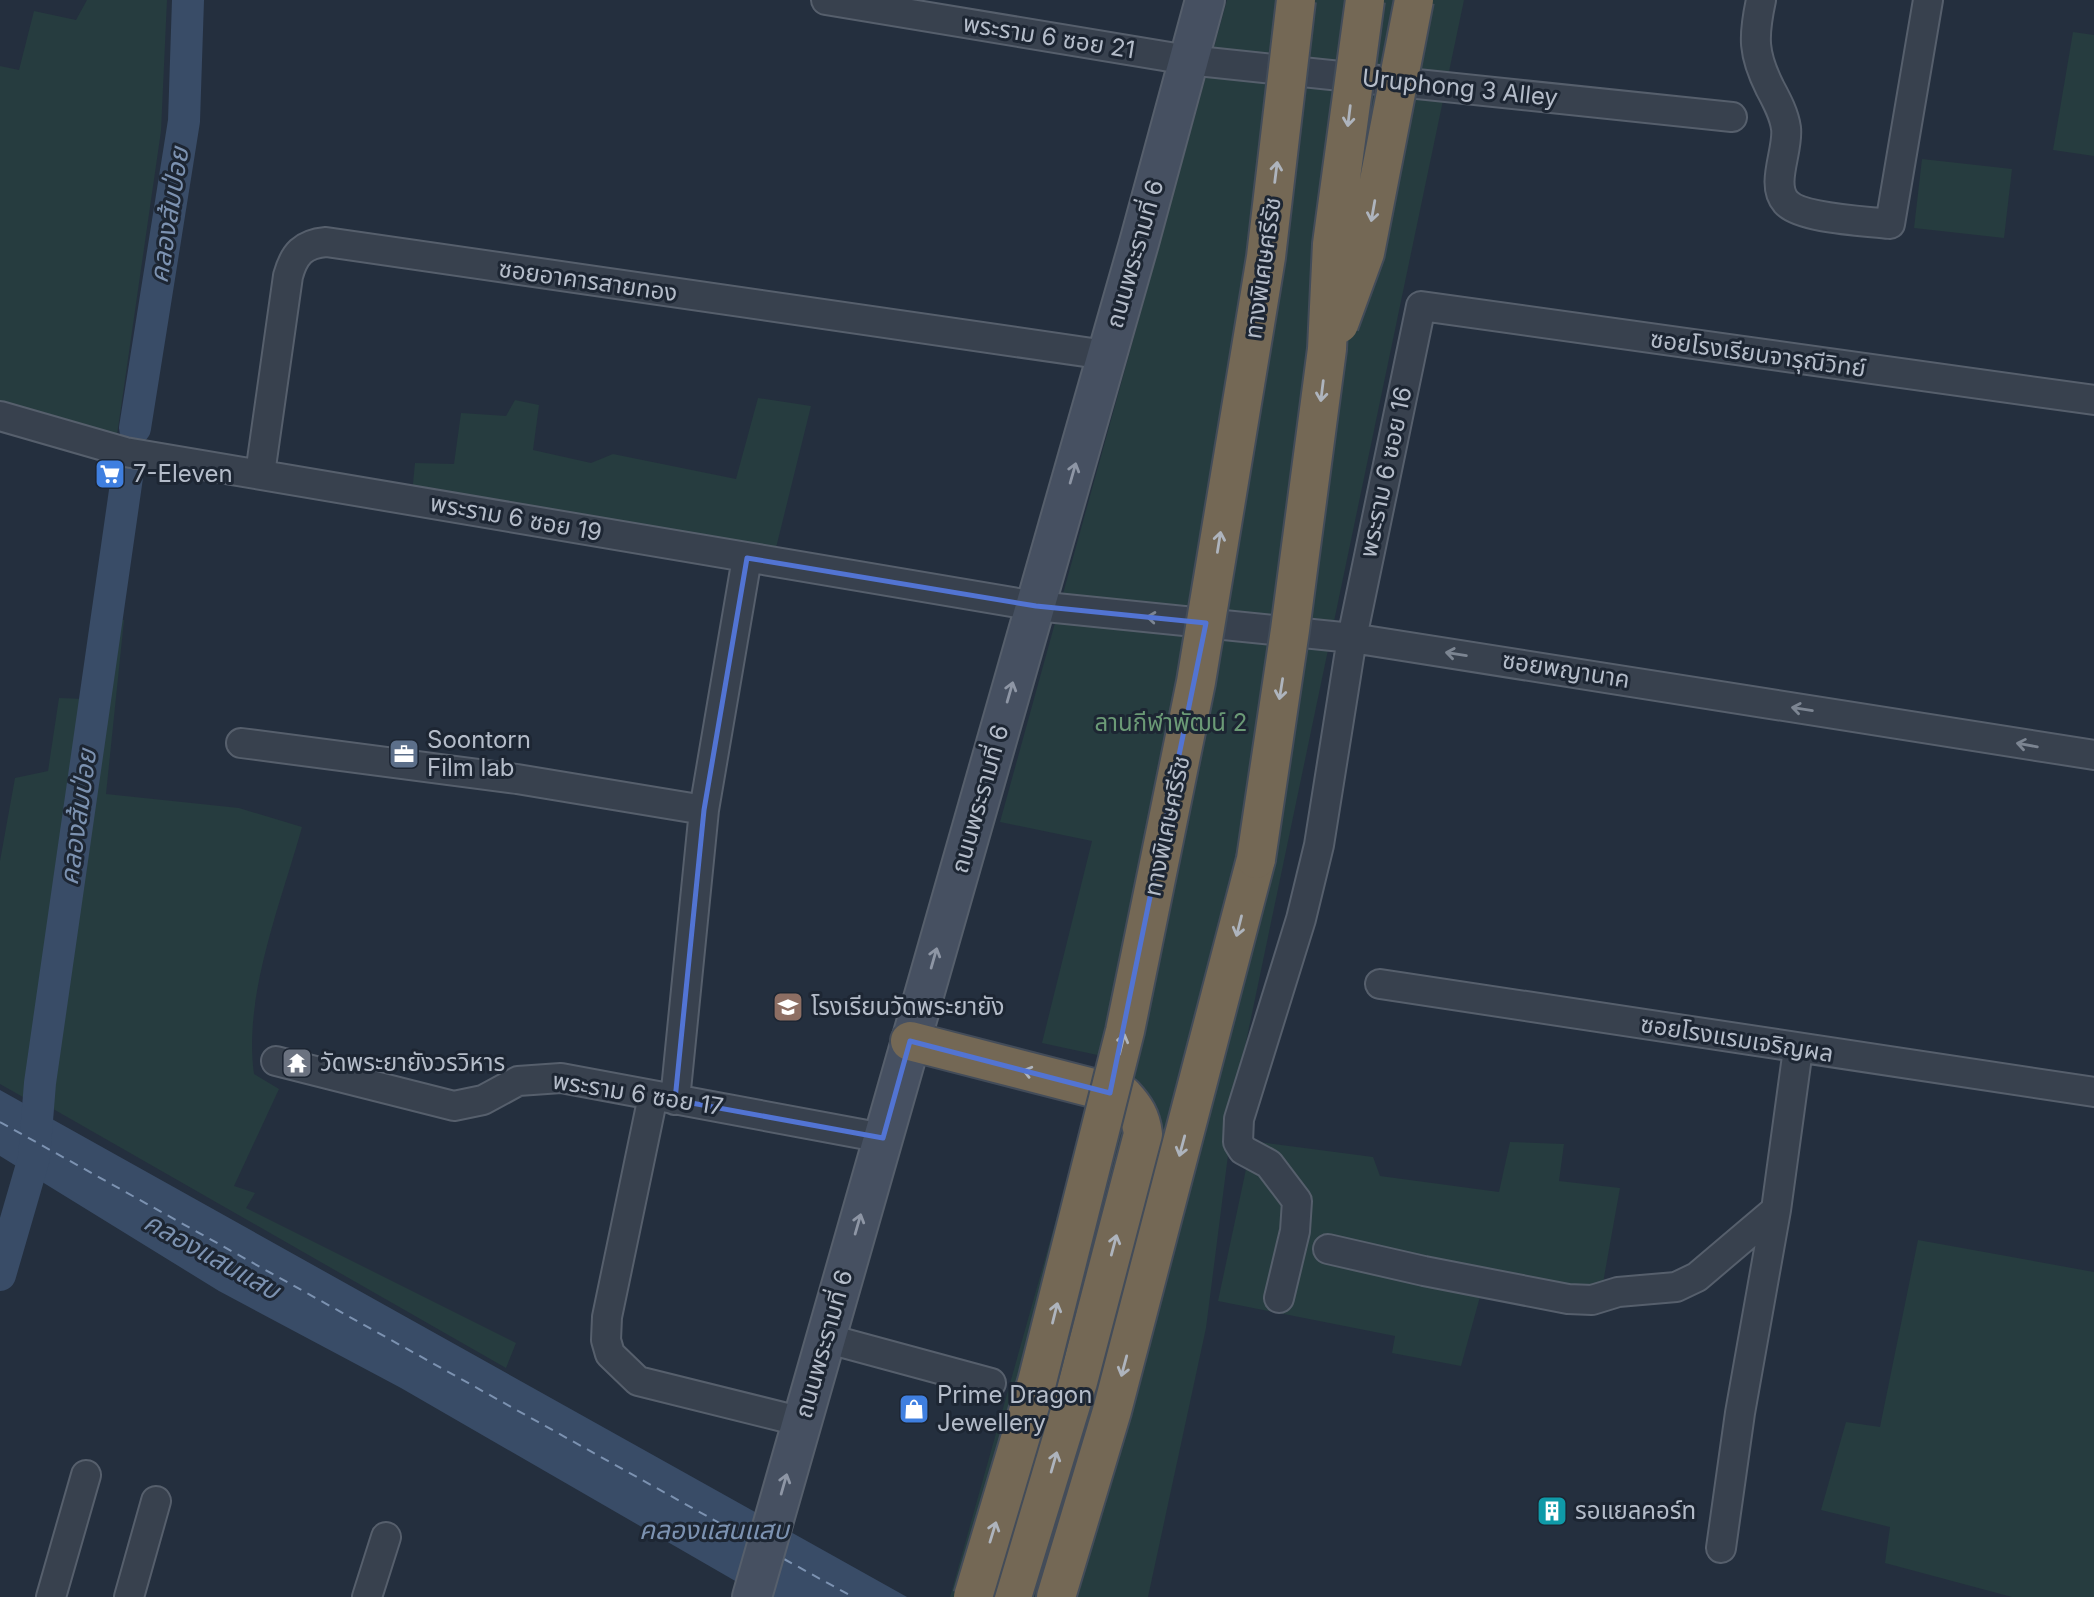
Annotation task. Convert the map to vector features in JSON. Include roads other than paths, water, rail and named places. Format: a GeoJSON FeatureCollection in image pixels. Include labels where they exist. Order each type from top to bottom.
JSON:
{"type":"FeatureCollection","features":[{"type":"Feature","properties":{"kind":"highway","name":"ทางพิเศษศรีรัช"},"geometry":{"type":"LineString","coordinates":[[974,1597],[1037,1382],[1125,1031],[1196,682],[1266,257],[1296,0]]}},
{"type":"Feature","properties":{"kind":"highway"},"geometry":{"type":"LineString","coordinates":[[1056,1597],[1115,1398],[1256,859],[1327,349],[1332,244],[1365,0]]}},
{"type":"Feature","properties":{"kind":"highway"},"geometry":{"type":"LineString","coordinates":[[1327,349],[1350,299],[1365,253],[1413,0]]}},
{"type":"Feature","properties":{"kind":"highway"},"geometry":{"type":"LineString","coordinates":[[909,1041],[1124,1096],[1135,1108],[1143,1134],[1078,1382],[1012,1597]]}},
{"type":"Feature","properties":{"kind":"main road","name":"ถนนพระรามที่ 6"},"geometry":{"type":"LineString","coordinates":[[752,1597],[1205,0]]}},
{"type":"Feature","properties":{"kind":"street","name":"พระราม 6 ซอย 21"},"geometry":{"type":"LineString","coordinates":[[826,0],[1188,60]]}},
{"type":"Feature","properties":{"kind":"street"},"geometry":{"type":"LineString","coordinates":[[1761,0],[1755,30],[1756,54],[1784,116],[1787,132],[1780,192],[1787,204],[1801,212],[1891,224],[1928,0]]}},
{"type":"Feature","properties":{"kind":"street","name":"Uruphong 3 Alley"},"geometry":{"type":"LineString","coordinates":[[1188,60],[1732,117]]}},
{"type":"Feature","properties":{"kind":"street","name":"ซอยอาคารสายทอง"},"geometry":{"type":"LineString","coordinates":[[260,474],[288,276],[293,259],[309,243],[326,242],[1106,355]]}},
{"type":"Feature","properties":{"kind":"street","name":"ซอยโรงเรียนจารุณีวิทย์"},"geometry":{"type":"LineString","coordinates":[[1421,306],[2094,400]]}},
{"type":"Feature","properties":{"kind":"street","name":"พระราม 6 ซอย 16"},"geometry":{"type":"LineString","coordinates":[[1279,1298],[1295,1231],[1297,1201],[1269,1164],[1243,1150],[1238,1142],[1239,1119],[1310,887],[1352,638],[1421,306]]}},
{"type":"Feature","properties":{"kind":"street","name":"พระราม 6 ซอย 19"},"geometry":{"type":"LineString","coordinates":[[0,416],[125,452],[1035,606]]}},
{"type":"Feature","properties":{"kind":"street"},"geometry":{"type":"LineString","coordinates":[[747,558],[704,810],[664,1098],[607,1317],[606,1340],[610,1354],[638,1381],[801,1427]]}},
{"type":"Feature","properties":{"kind":"street","name":"ซอยพญานาค"},"geometry":{"type":"LineString","coordinates":[[1035,606],[1352,638],[2094,755]]}},
{"type":"Feature","properties":{"kind":"street"},"geometry":{"type":"LineString","coordinates":[[241,743],[517,779],[704,810]]}},
{"type":"Feature","properties":{"kind":"street","name":"ซอยโรงแรมเจริญผล"},"geometry":{"type":"LineString","coordinates":[[1380,984],[2094,1092]]}},
{"type":"Feature","properties":{"kind":"street"},"geometry":{"type":"LineString","coordinates":[[1721,1548],[1740,1413],[1776,1210],[1798,1049]]}},
{"type":"Feature","properties":{"kind":"street","name":"พระราม 6 ซอย 17"},"geometry":{"type":"LineString","coordinates":[[276,1061],[454,1106],[483,1100],[518,1081],[561,1078],[883,1138]]}},
{"type":"Feature","properties":{"kind":"street"},"geometry":{"type":"LineString","coordinates":[[1328,1249],[1568,1299],[1592,1300],[1618,1292],[1676,1287],[1697,1277],[1776,1210]]}},
{"type":"Feature","properties":{"kind":"street"},"geometry":{"type":"LineString","coordinates":[[825,1338],[991,1383]]}},
{"type":"Feature","properties":{"kind":"street"},"geometry":{"type":"LineString","coordinates":[[51,1597],[86,1475]]}},
{"type":"Feature","properties":{"kind":"street"},"geometry":{"type":"LineString","coordinates":[[129,1597],[156,1501]]}},
{"type":"Feature","properties":{"kind":"street"},"geometry":{"type":"LineString","coordinates":[[367,1597],[386,1537]]}},
{"type":"Feature","properties":{"kind":"water","name":"คลองแสนแสบ"},"geometry":{"type":"Polygon","coordinates":[[[0,1090],[907,1597],[763,1597],[401,1388],[219,1291],[0,1156],[0,1090]]]}},
{"type":"Feature","properties":{"kind":"waterway","name":"คลองส้มป่อย"},"geometry":{"type":"LineString","coordinates":[[135,428],[184,121],[188,0]]}},
{"type":"Feature","properties":{"kind":"waterway","name":"คลองส้มป่อย"},"geometry":{"type":"LineString","coordinates":[[0,1275],[34,1158],[40,1083],[127,477]]}},
{"type":"Feature","properties":{"kind":"place","name":"7-Eleven"},"geometry":{"type":"Point","coordinates":[110,474]}},
{"type":"Feature","properties":{"kind":"place","name":"Soontorn Film lab"},"geometry":{"type":"Point","coordinates":[404,754]}},
{"type":"Feature","properties":{"kind":"place","name":"โรงเรียนวัดพระยายัง"},"geometry":{"type":"Point","coordinates":[788,1007]}},
{"type":"Feature","properties":{"kind":"place","name":"วัดพระยายังวรวิหาร"},"geometry":{"type":"Point","coordinates":[297,1063]}},
{"type":"Feature","properties":{"kind":"place","name":"Prime Dragon Jewellery"},"geometry":{"type":"Point","coordinates":[914,1409]}},
{"type":"Feature","properties":{"kind":"place","name":"รอแยลคอร์ท"},"geometry":{"type":"Point","coordinates":[1552,1511]}},
{"type":"Feature","properties":{"kind":"park label","name":"ลานกีฬาพัฒน์ 2"},"geometry":{"type":"Point","coordinates":[1171,723]}}]}
